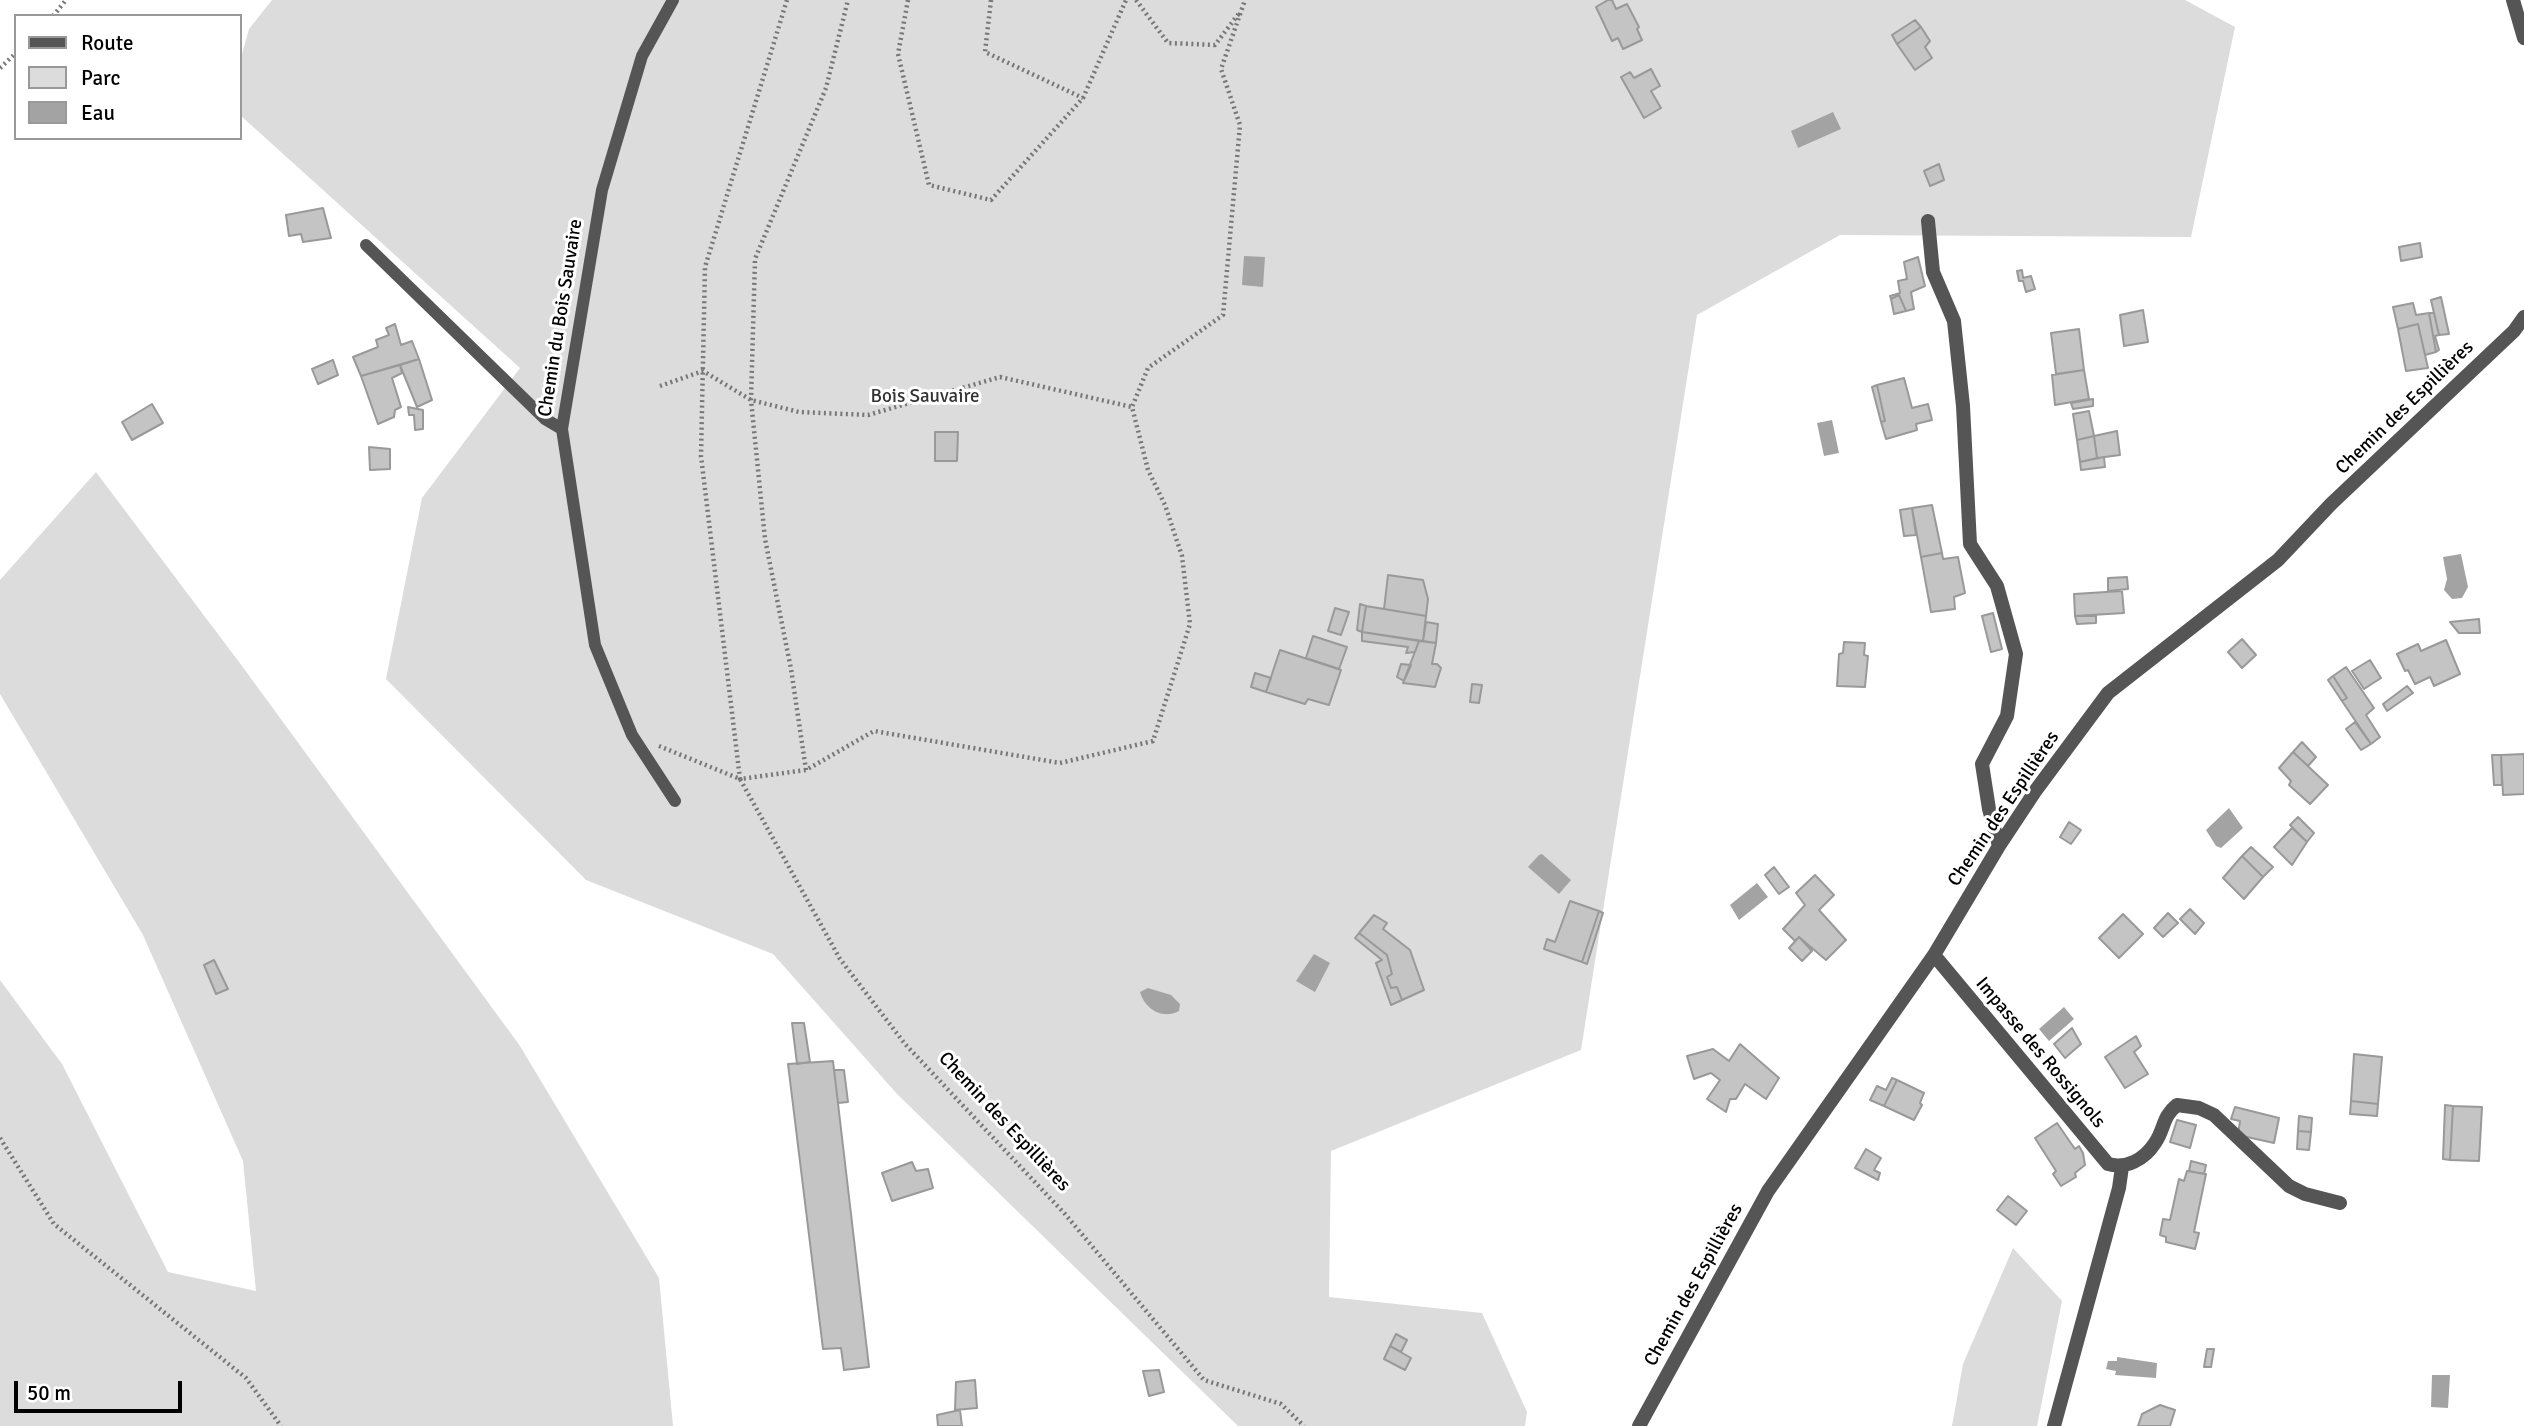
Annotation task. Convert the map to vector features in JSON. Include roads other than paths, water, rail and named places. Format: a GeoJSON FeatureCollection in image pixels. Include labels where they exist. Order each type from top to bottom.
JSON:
{"type":"FeatureCollection","features":[{"type":"Feature","properties":{"kind":"street"},"geometry":{"type":"LineString","coordinates":[[2513,0],[2524,38]]}},
{"type":"Feature","properties":{"kind":"street"},"geometry":{"type":"LineString","coordinates":[[1928,221],[1933,271],[1954,321],[1963,406],[1970,544],[1997,586],[2016,654],[2007,716],[1982,764],[1989,809],[1999,846]]}},
{"type":"Feature","properties":{"kind":"street","name":"Chemin des Espillières"},"geometry":{"type":"LineString","coordinates":[[1639,1426],[1768,1191],[1934,955],[2036,790],[2108,693],[2278,560],[2331,504],[2514,331],[2524,317]]}},
{"type":"Feature","properties":{"kind":"street","name":"Impasse des Rossignols"},"geometry":{"type":"LineString","coordinates":[[1934,955],[2108,1164],[2122,1167]]}},
{"type":"Feature","properties":{"kind":"street"},"geometry":{"type":"LineString","coordinates":[[2054,1426],[2119,1188],[2122,1167],[2135,1161],[2155,1143],[2167,1113],[2177,1105],[2199,1108],[2214,1115],[2290,1185],[2305,1194],[2340,1203]]}},
{"type":"Feature","properties":{"kind":"lane","name":"Chemin du Bois Sauvaire"},"geometry":{"type":"LineString","coordinates":[[673,0],[642,56],[602,190],[562,429],[595,645],[632,735],[675,801]]}},
{"type":"Feature","properties":{"kind":"lane"},"geometry":{"type":"LineString","coordinates":[[366,245],[545,419],[562,429]]}},
{"type":"Feature","properties":{"kind":"water"},"geometry":{"type":"Polygon","coordinates":[[[1833,112],[1841,129],[1798,148],[1791,131],[1833,112]]]}},
{"type":"Feature","properties":{"kind":"water"},"geometry":{"type":"Polygon","coordinates":[[[1244,256],[1265,257],[1263,287],[1242,285],[1244,256]]]}},
{"type":"Feature","properties":{"kind":"water"},"geometry":{"type":"Polygon","coordinates":[[[1832,420],[1839,453],[1824,456],[1817,423],[1832,420]]]}},
{"type":"Feature","properties":{"kind":"water"},"geometry":{"type":"Polygon","coordinates":[[[2461,554],[2468,587],[2462,598],[2452,599],[2444,590],[2447,579],[2443,557],[2461,554]]]}},
{"type":"Feature","properties":{"kind":"water"},"geometry":{"type":"Polygon","coordinates":[[[2229,808],[2243,828],[2221,848],[2216,846],[2206,830],[2229,808]]]}},
{"type":"Feature","properties":{"kind":"water"},"geometry":{"type":"Polygon","coordinates":[[[1542,854],[1571,880],[1559,894],[1528,867],[1542,854]]]}},
{"type":"Feature","properties":{"kind":"water"},"geometry":{"type":"Polygon","coordinates":[[[1757,883],[1768,897],[1739,920],[1730,905],[1757,883]]]}},
{"type":"Feature","properties":{"kind":"water"},"geometry":{"type":"Polygon","coordinates":[[[1314,954],[1330,963],[1315,992],[1296,981],[1314,954]]]}},
{"type":"Feature","properties":{"kind":"water"},"geometry":{"type":"Polygon","coordinates":[[[1148,988],[1171,995],[1180,1004],[1179,1011],[1166,1014],[1150,1008],[1140,992],[1148,988]]]}},
{"type":"Feature","properties":{"kind":"water"},"geometry":{"type":"Polygon","coordinates":[[[2064,1007],[2074,1019],[2049,1041],[2039,1029],[2064,1007]]]}},
{"type":"Feature","properties":{"kind":"water"},"geometry":{"type":"Polygon","coordinates":[[[2117,1357],[2157,1363],[2156,1378],[2115,1375],[2116,1371],[2106,1369],[2108,1361],[2117,1361],[2117,1357]]]}},
{"type":"Feature","properties":{"kind":"water"},"geometry":{"type":"Polygon","coordinates":[[[2432,1375],[2450,1375],[2448,1408],[2431,1407],[2432,1375]]]}},
{"type":"Feature","properties":{"kind":"park label","name":"Bois Sauvaire"},"geometry":{"type":"Point","coordinates":[925,397]}}]}
